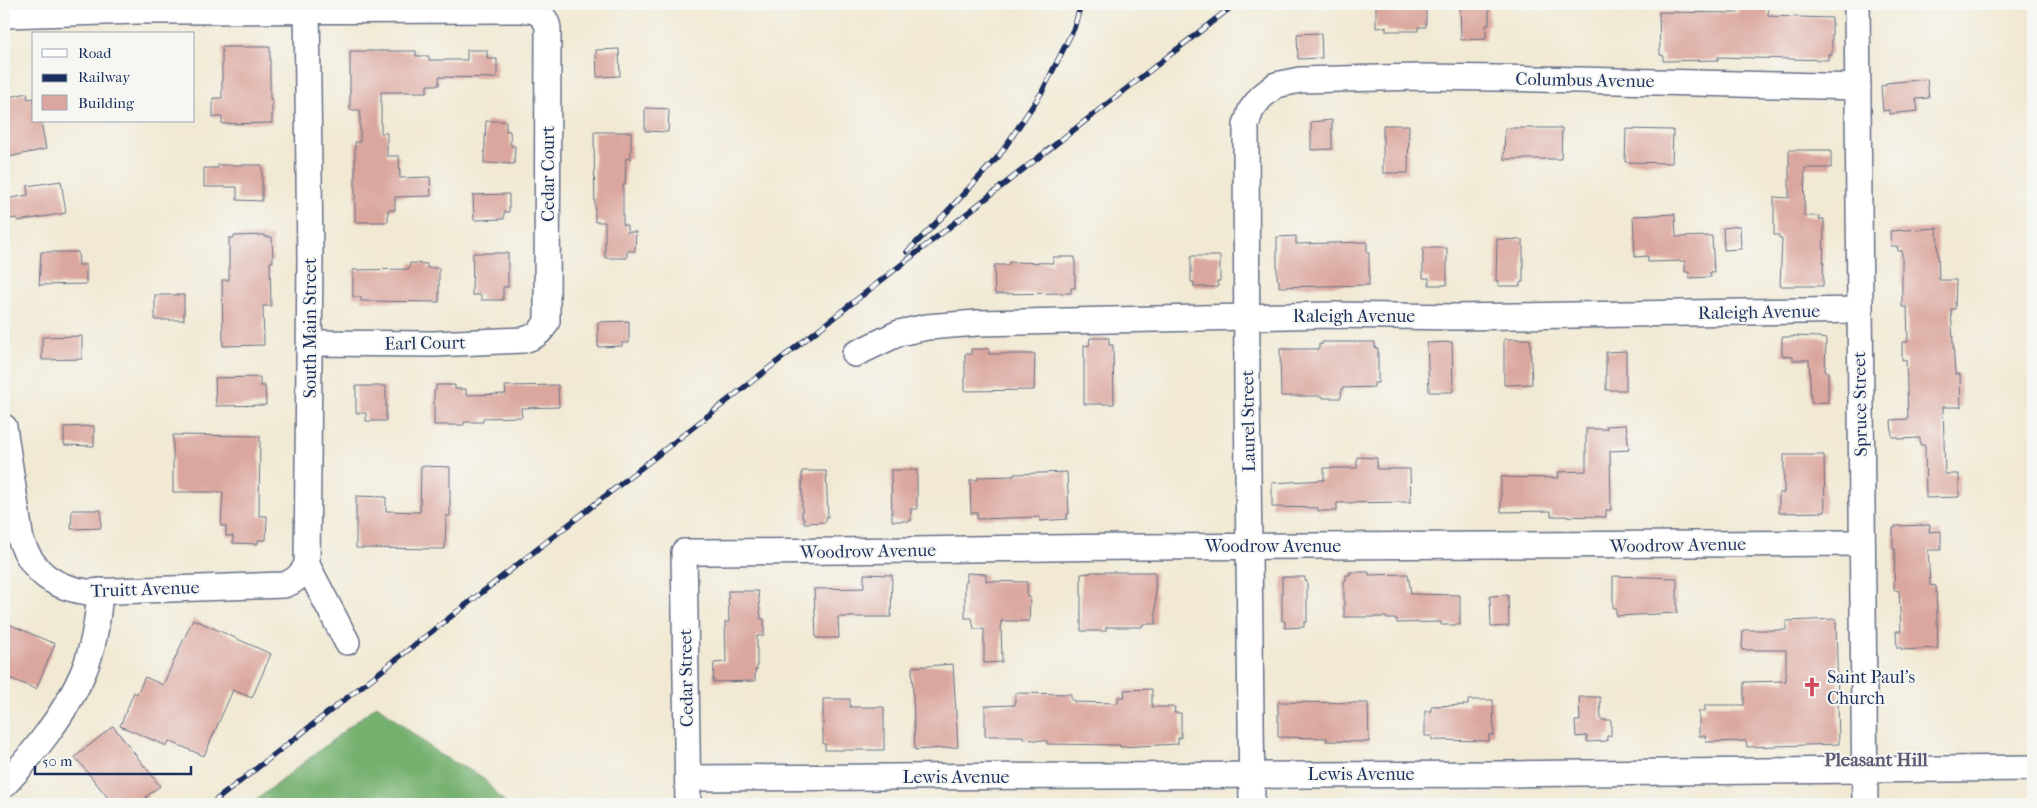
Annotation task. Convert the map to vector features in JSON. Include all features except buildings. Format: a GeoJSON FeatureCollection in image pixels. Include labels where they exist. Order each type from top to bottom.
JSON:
{"type":"FeatureCollection","features":[{"type":"Feature","properties":{"kind":"street","name":"Spruce Street"},"geometry":{"type":"LineString","coordinates":[[1857,4],[1865,804]]}},
{"type":"Feature","properties":{"kind":"street","name":"Cedar Court"},"geometry":{"type":"LineString","coordinates":[[307,7],[532,10],[541,14],[547,22],[547,321],[539,333]]}},
{"type":"Feature","properties":{"kind":"street"},"geometry":{"type":"LineString","coordinates":[[4,15],[307,7]]}},
{"type":"Feature","properties":{"kind":"street","name":"South Main Street"},"geometry":{"type":"LineString","coordinates":[[307,7],[310,260],[307,565],[348,642]]}},
{"type":"Feature","properties":{"kind":"street","name":"Columbus Avenue"},"geometry":{"type":"LineString","coordinates":[[1312,80],[1499,78],[1858,87]]}},
{"type":"Feature","properties":{"kind":"street","name":"Laurel Street"},"geometry":{"type":"LineString","coordinates":[[1252,804],[1246,125],[1251,110],[1261,97],[1276,85],[1300,80],[1312,80]]}},
{"type":"Feature","properties":{"kind":"street","name":"Raleigh Avenue"},"geometry":{"type":"LineString","coordinates":[[855,354],[899,333],[927,327],[977,323],[1332,315],[1456,317],[1859,310]]}},
{"type":"Feature","properties":{"kind":"street","name":"Earl Court"},"geometry":{"type":"LineString","coordinates":[[310,343],[434,344],[522,340],[533,338],[539,333]]}},
{"type":"Feature","properties":{"kind":"street","name":"Truitt Avenue"},"geometry":{"type":"LineString","coordinates":[[4,427],[20,541],[28,558],[39,572],[57,584],[78,591],[284,585],[294,581],[301,575],[307,565]]}},
{"type":"Feature","properties":{"kind":"street","name":"Woodrow Avenue"},"geometry":{"type":"LineString","coordinates":[[684,552],[1467,544],[1551,546],[1862,543]]}},
{"type":"Feature","properties":{"kind":"street","name":"Cedar Street"},"geometry":{"type":"LineString","coordinates":[[684,552],[688,804]]}},
{"type":"Feature","properties":{"kind":"street"},"geometry":{"type":"LineString","coordinates":[[4,785],[31,754],[60,715],[83,673],[94,640],[100,591]]}},
{"type":"Feature","properties":{"kind":"street","name":"Lewis Avenue"},"geometry":{"type":"LineString","coordinates":[[689,778],[1502,774],[2033,768]]}},
{"type":"Feature","properties":{"kind":"green space"},"geometry":{"type":"Polygon","coordinates":[[[377,705],[440,755],[481,776],[506,804],[251,804],[377,705]]]}},
{"type":"Feature","properties":{"kind":"railway"},"geometry":{"type":"LineString","coordinates":[[907,252],[999,156],[1042,92],[1074,28],[1081,4]]}},
{"type":"Feature","properties":{"kind":"railway"},"geometry":{"type":"LineString","coordinates":[[211,804],[1235,4]]}},
{"type":"Feature","properties":{"kind":"place","name":"Saint Paul's Church"},"geometry":{"type":"Point","coordinates":[1812,687]}},
{"type":"Feature","properties":{"kind":"district","name":"Pleasant Hill"},"geometry":{"type":"Point","coordinates":[1876,759]}}]}
